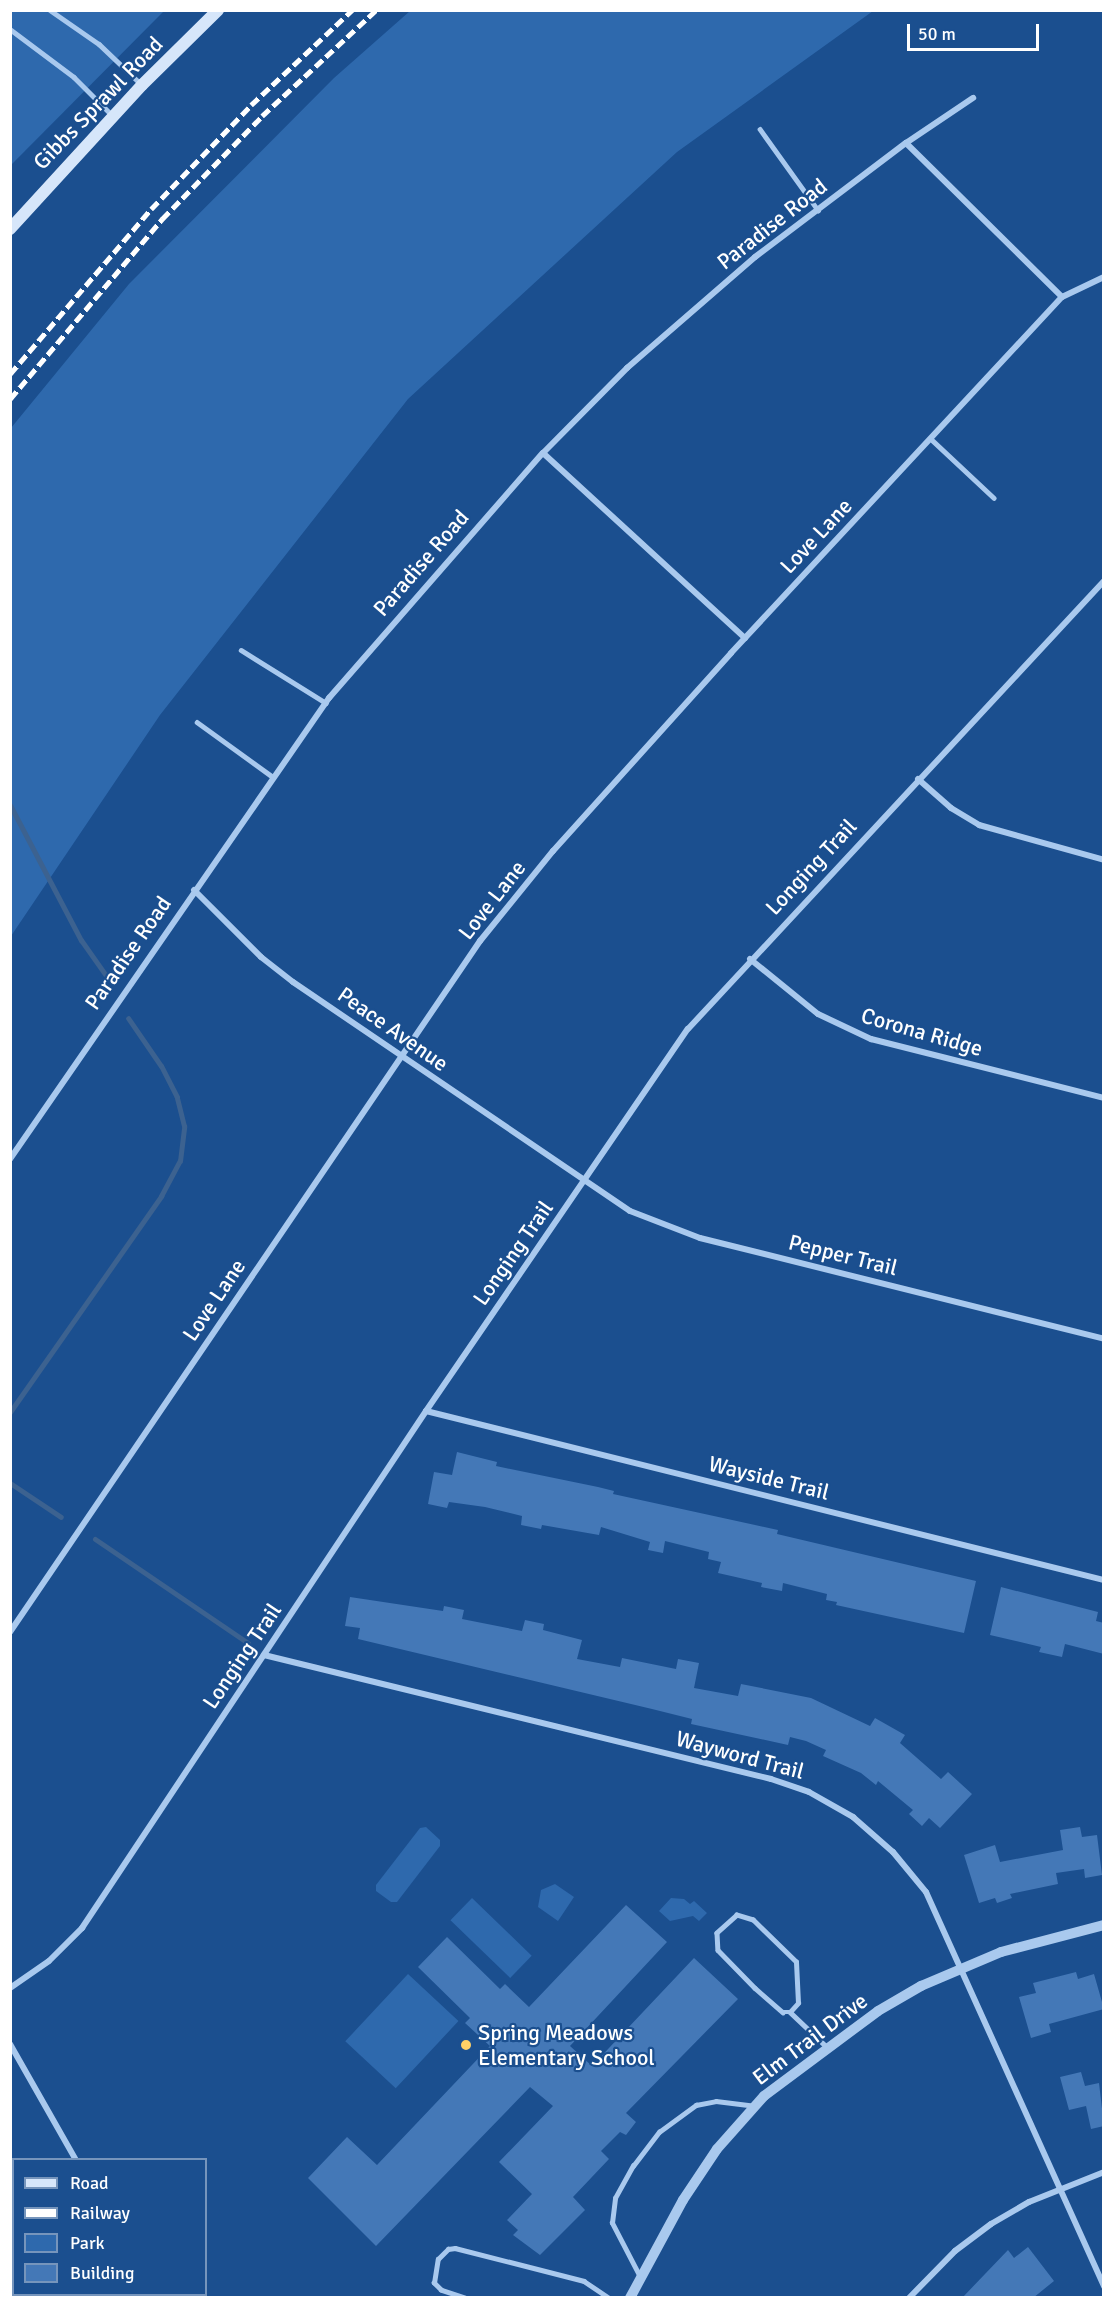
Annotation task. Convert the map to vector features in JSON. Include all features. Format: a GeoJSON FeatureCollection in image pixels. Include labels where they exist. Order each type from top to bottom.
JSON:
{"type":"FeatureCollection","features":[{"type":"Feature","properties":{"kind":"main road","name":"Gibbs Sprawl Road"},"geometry":{"type":"LineString","coordinates":[[10,229],[142,85],[218,10]]}},
{"type":"Feature","properties":{"kind":"street","name":"Paradise Road"},"geometry":{"type":"LineString","coordinates":[[10,1159],[131,980],[326,703],[543,453],[627,368],[755,257],[906,143],[974,98]]}},
{"type":"Feature","properties":{"kind":"street"},"geometry":{"type":"LineString","coordinates":[[906,143],[1062,297]]}},
{"type":"Feature","properties":{"kind":"street","name":"Love Lane"},"geometry":{"type":"LineString","coordinates":[[10,1632],[480,941],[553,851],[745,638],[1062,297],[1104,277]]}},
{"type":"Feature","properties":{"kind":"street"},"geometry":{"type":"LineString","coordinates":[[543,453],[745,638]]}},
{"type":"Feature","properties":{"kind":"street","name":"Longing Trail"},"geometry":{"type":"LineString","coordinates":[[10,1988],[49,1961],[82,1928],[426,1411],[688,1029],[750,959],[1104,581]]}},
{"type":"Feature","properties":{"kind":"street"},"geometry":{"type":"LineString","coordinates":[[918,779],[951,808],[979,825],[1104,860]]}},
{"type":"Feature","properties":{"kind":"street","name":"Peace Avenue"},"geometry":{"type":"LineString","coordinates":[[194,890],[277,969],[403,1054],[452,1094],[584,1181]]}},
{"type":"Feature","properties":{"kind":"street","name":"Corona Ridge"},"geometry":{"type":"LineString","coordinates":[[750,959],[818,1014],[871,1039],[1104,1098]]}},
{"type":"Feature","properties":{"kind":"street","name":"Pepper Trail"},"geometry":{"type":"LineString","coordinates":[[584,1181],[630,1211],[700,1238],[1104,1339]]}},
{"type":"Feature","properties":{"kind":"street","name":"Wayside Trail"},"geometry":{"type":"LineString","coordinates":[[426,1411],[1104,1580]]}},
{"type":"Feature","properties":{"kind":"street","name":"Wayword Trail"},"geometry":{"type":"LineString","coordinates":[[264,1655],[771,1779],[809,1792],[853,1817],[893,1852],[926,1892],[1104,2287]]}},
{"type":"Feature","properties":{"kind":"street","name":"Elm Trail Drive"},"geometry":{"type":"LineString","coordinates":[[630,2298],[682,2199],[754,2106],[827,2047],[878,2011],[961,1969],[1001,1952],[1104,1925]]}},
{"type":"Feature","properties":{"kind":"street"},"geometry":{"type":"LineString","coordinates":[[10,2044],[75,2158]]}},
{"type":"Feature","properties":{"kind":"street"},"geometry":{"type":"LineString","coordinates":[[909,2298],[955,2251],[991,2224],[1059,2188],[1104,2172]]}},
{"type":"Feature","properties":{"kind":"lane"},"geometry":{"type":"LineString","coordinates":[[50,10],[99,44],[142,85]]}},
{"type":"Feature","properties":{"kind":"lane"},"geometry":{"type":"LineString","coordinates":[[10,29],[74,76],[113,116]]}},
{"type":"Feature","properties":{"kind":"lane"},"geometry":{"type":"LineString","coordinates":[[760,129],[818,210]]}},
{"type":"Feature","properties":{"kind":"lane"},"geometry":{"type":"LineString","coordinates":[[931,439],[994,498]]}},
{"type":"Feature","properties":{"kind":"lane"},"geometry":{"type":"LineString","coordinates":[[241,650],[326,703]]}},
{"type":"Feature","properties":{"kind":"lane"},"geometry":{"type":"LineString","coordinates":[[197,722],[273,777]]}},
{"type":"Feature","properties":{"kind":"lane"},"geometry":{"type":"LineString","coordinates":[[790,2012],[798,2003],[796,1962],[753,1920],[737,1915],[717,1933],[718,1950],[783,2012],[790,2012],[827,2047]]}},
{"type":"Feature","properties":{"kind":"lane"},"geometry":{"type":"LineString","coordinates":[[640,2277],[612,2223],[615,2198],[633,2166],[659,2132],[696,2105],[716,2101],[754,2106]]}},
{"type":"Feature","properties":{"kind":"lane"},"geometry":{"type":"LineString","coordinates":[[465,2298],[441,2290],[434,2283],[438,2259],[448,2249],[455,2248],[584,2281],[609,2298]]}},
{"type":"Feature","properties":{"kind":"green space"},"geometry":{"type":"Polygon","coordinates":[[[11,11],[164,11],[11,165],[11,11]]]}},
{"type":"Feature","properties":{"kind":"green space"},"geometry":{"type":"Polygon","coordinates":[[[410,11],[873,11],[677,152],[408,399],[160,715],[11,936],[11,428],[129,284],[334,78],[410,11]]]}},
{"type":"Feature","properties":{"kind":"green space"},"geometry":{"type":"Polygon","coordinates":[[[426,1827],[440,1840],[440,1846],[397,1902],[391,1902],[376,1891],[376,1885],[420,1828],[426,1827]]]}},
{"type":"Feature","properties":{"kind":"green space"},"geometry":{"type":"Polygon","coordinates":[[[555,1884],[574,1897],[558,1921],[538,1907],[541,1890],[555,1884]]]}},
{"type":"Feature","properties":{"kind":"green space"},"geometry":{"type":"Polygon","coordinates":[[[472,1898],[532,1956],[510,1978],[450,1920],[472,1898]]]}},
{"type":"Feature","properties":{"kind":"green space"},"geometry":{"type":"Polygon","coordinates":[[[671,1898],[684,1899],[690,1904],[694,1901],[707,1913],[699,1921],[693,1916],[670,1921],[659,1911],[671,1898]]]}},
{"type":"Feature","properties":{"kind":"green space"},"geometry":{"type":"Polygon","coordinates":[[[408,1974],[458,2021],[396,2088],[345,2041],[408,1974]]]}},
{"type":"Feature","properties":{"kind":"building"},"geometry":{"type":"Polygon","coordinates":[[[457,1452],[497,1462],[496,1466],[598,1487],[614,1491],[613,1494],[778,1530],[777,1534],[976,1581],[964,1633],[836,1605],[837,1602],[826,1600],[827,1594],[783,1583],[782,1591],[761,1587],[762,1583],[718,1573],[721,1562],[708,1559],[709,1552],[665,1541],[663,1553],[648,1550],[650,1542],[601,1527],[599,1535],[542,1525],[541,1529],[521,1525],[522,1516],[485,1507],[449,1502],[447,1508],[428,1504],[434,1472],[452,1475],[457,1452]]]}},
{"type":"Feature","properties":{"kind":"building"},"geometry":{"type":"Polygon","coordinates":[[[1001,1587],[1098,1612],[1096,1621],[1104,1623],[1104,1654],[1065,1644],[1062,1657],[1039,1652],[1041,1647],[990,1635],[1001,1587]]]}},
{"type":"Feature","properties":{"kind":"building"},"geometry":{"type":"Polygon","coordinates":[[[350,1597],[443,1611],[444,1606],[464,1610],[462,1619],[522,1631],[525,1620],[544,1624],[543,1630],[582,1640],[577,1659],[620,1667],[622,1658],[676,1669],[678,1659],[699,1663],[694,1688],[738,1696],[741,1684],[811,1698],[870,1726],[875,1718],[905,1735],[900,1743],[941,1779],[948,1772],[972,1794],[940,1828],[929,1818],[922,1826],[909,1814],[913,1810],[878,1781],[876,1785],[861,1773],[823,1756],[826,1750],[806,1741],[790,1737],[788,1745],[691,1724],[692,1719],[358,1639],[360,1628],[345,1626],[350,1597]]]}},
{"type":"Feature","properties":{"kind":"building"},"geometry":{"type":"Polygon","coordinates":[[[1080,1827],[1082,1837],[1097,1835],[1102,1875],[1085,1878],[1084,1869],[1056,1873],[1058,1884],[1010,1894],[1012,1898],[997,1903],[995,1898],[979,1903],[964,1855],[995,1845],[1000,1862],[1063,1850],[1060,1830],[1080,1827]]]}},
{"type":"Feature","properties":{"kind":"building"},"geometry":{"type":"Polygon","coordinates":[[[626,1905],[667,1942],[570,2046],[592,2066],[694,1958],[738,1999],[626,2113],[636,2122],[626,2135],[620,2132],[601,2151],[609,2159],[573,2197],[585,2210],[540,2255],[513,2235],[518,2230],[507,2220],[532,2194],[499,2162],[553,2106],[530,2087],[376,2246],[308,2178],[347,2137],[377,2165],[490,2046],[465,2023],[470,2018],[418,1967],[447,1937],[500,1989],[505,1984],[529,2007],[626,1905]]]}},
{"type":"Feature","properties":{"kind":"building"},"geometry":{"type":"Polygon","coordinates":[[[1076,1972],[1078,1979],[1094,1974],[1104,2009],[1049,2024],[1051,2032],[1031,2038],[1019,1997],[1036,1993],[1033,1983],[1076,1972]]]}},
{"type":"Feature","properties":{"kind":"building"},"geometry":{"type":"Polygon","coordinates":[[[1081,2072],[1085,2086],[1099,2083],[1104,2126],[1091,2129],[1086,2106],[1069,2110],[1060,2077],[1081,2072]]]}},
{"type":"Feature","properties":{"kind":"building"},"geometry":{"type":"Polygon","coordinates":[[[1028,2247],[1054,2281],[1033,2298],[962,2298],[1008,2250],[1014,2258],[1028,2247]]]}},
{"type":"Feature","properties":{"kind":"waterway"},"geometry":{"type":"LineString","coordinates":[[10,805],[81,940],[105,974]]}},
{"type":"Feature","properties":{"kind":"waterway"},"geometry":{"type":"LineString","coordinates":[[10,1412],[161,1196],[180,1161],[184,1126],[177,1097],[161,1066],[128,1018]]}},
{"type":"Feature","properties":{"kind":"waterway"},"geometry":{"type":"LineString","coordinates":[[10,1483],[61,1517]]}},
{"type":"Feature","properties":{"kind":"waterway"},"geometry":{"type":"LineString","coordinates":[[95,1539],[248,1643]]}},
{"type":"Feature","properties":{"kind":"railway"},"geometry":{"type":"LineString","coordinates":[[10,374],[151,209],[251,105],[352,10]]}},
{"type":"Feature","properties":{"kind":"railway"},"geometry":{"type":"LineString","coordinates":[[10,399],[162,219],[262,116],[376,10]]}},
{"type":"Feature","properties":{"kind":"place","name":"Spring Meadows Elementary School"},"geometry":{"type":"Point","coordinates":[466,2045]}}]}
